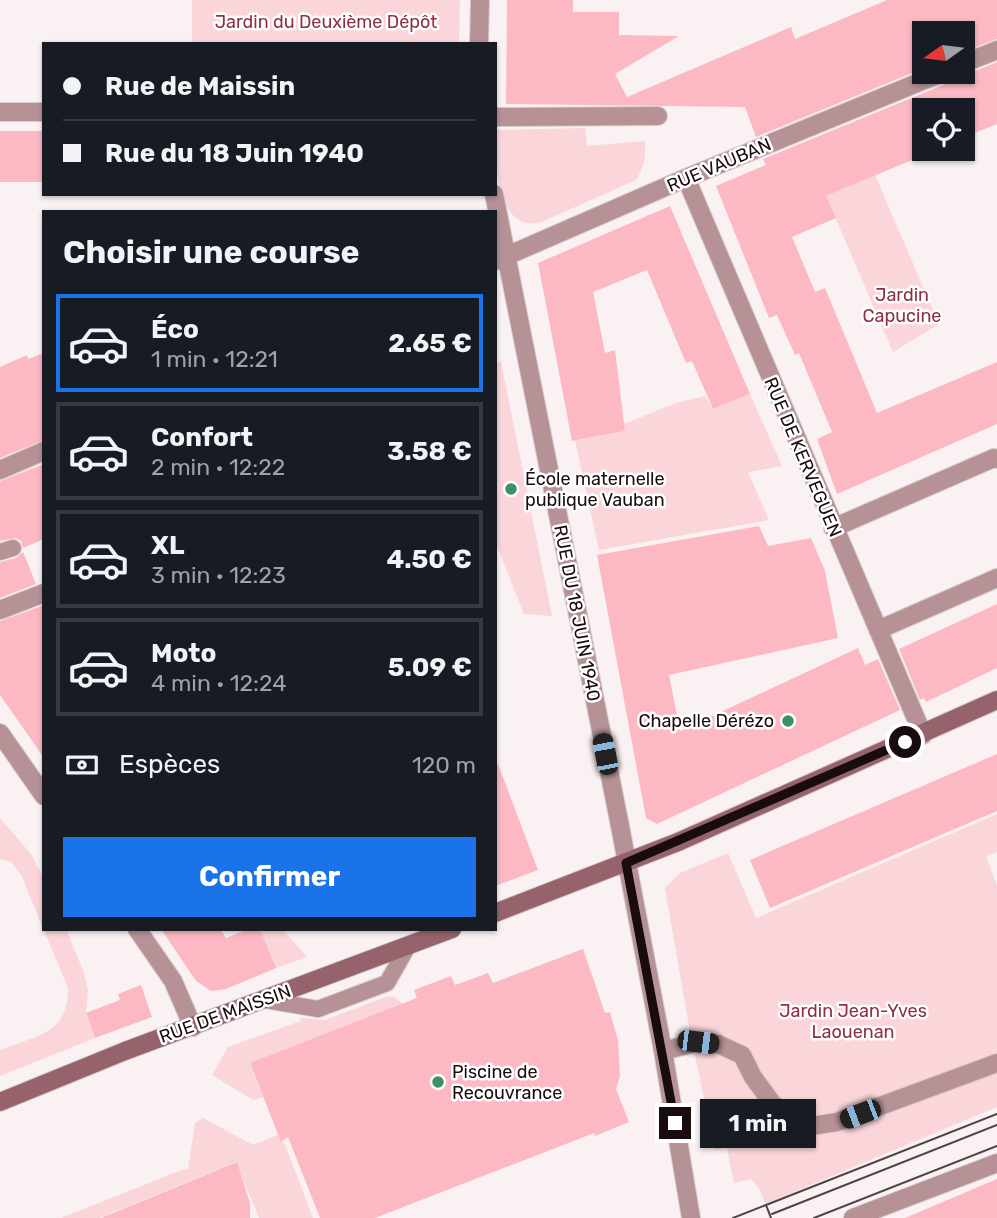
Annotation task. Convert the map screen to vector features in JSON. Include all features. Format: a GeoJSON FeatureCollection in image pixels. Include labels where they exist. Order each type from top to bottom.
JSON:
{"type":"FeatureCollection","features":[{"type":"Feature","properties":{"kind":"street"},"geometry":{"type":"LineString","coordinates":[[479,42],[480,0]]}},
{"type":"Feature","properties":{"kind":"street"},"geometry":{"type":"LineString","coordinates":[[975,59],[997,50]]}},
{"type":"Feature","properties":{"kind":"street","name":"RUE VAUBAN"},"geometry":{"type":"LineString","coordinates":[[501,258],[915,84]]}},
{"type":"Feature","properties":{"kind":"street"},"geometry":{"type":"LineString","coordinates":[[0,111],[42,112]]}},
{"type":"Feature","properties":{"kind":"street"},"geometry":{"type":"LineString","coordinates":[[497,117],[658,116]]}},
{"type":"Feature","properties":{"kind":"street","name":"RUE DE KERVEGUEN"},"geometry":{"type":"LineString","coordinates":[[686,178],[923,735]]}},
{"type":"Feature","properties":{"kind":"street","name":"RUE DU 18 JUIN 1940"},"geometry":{"type":"LineString","coordinates":[[497,221],[501,258],[663,1051],[691,1218]]}},
{"type":"Feature","properties":{"kind":"street"},"geometry":{"type":"LineString","coordinates":[[0,470],[42,452]]}},
{"type":"Feature","properties":{"kind":"street"},"geometry":{"type":"LineString","coordinates":[[833,528],[997,459]]}},
{"type":"Feature","properties":{"kind":"street"},"geometry":{"type":"LineString","coordinates":[[878,631],[997,578]]}},
{"type":"Feature","properties":{"kind":"street"},"geometry":{"type":"LineString","coordinates":[[0,610],[41,594]]}},
{"type":"Feature","properties":{"kind":"street"},"geometry":{"type":"LineString","coordinates":[[497,912],[626,863],[923,735],[997,700]]}},
{"type":"Feature","properties":{"kind":"street"},"geometry":{"type":"LineString","coordinates":[[0,733],[42,793]]}},
{"type":"Feature","properties":{"kind":"street"},"geometry":{"type":"LineString","coordinates":[[138,931],[173,981],[193,1027]]}},
{"type":"Feature","properties":{"kind":"street","name":"RUE DE MAISSIN"},"geometry":{"type":"LineString","coordinates":[[0,1102],[447,931]]}},
{"type":"Feature","properties":{"kind":"street"},"geometry":{"type":"LineString","coordinates":[[663,1051],[698,1042],[718,1044],[741,1055],[772,1103],[786,1114],[813,1126],[837,1122],[997,1063]]}},
{"type":"Feature","properties":{"kind":"street"},"geometry":{"type":"LineString","coordinates":[[853,1218],[997,1163]]}},
{"type":"Feature","properties":{"kind":"lane"},"geometry":{"type":"LineString","coordinates":[[265,1000],[318,1009],[387,983],[408,946]]}},
{"type":"Feature","properties":{"kind":"green space","name":"Jardin du Deuxième Dépôt"},"geometry":{"type":"Polygon","coordinates":[[[192,0],[460,0],[459,42],[192,42],[192,0]]]}},
{"type":"Feature","properties":{"kind":"green space"},"geometry":{"type":"Polygon","coordinates":[[[585,128],[587,146],[645,141],[644,162],[636,180],[544,221],[528,223],[516,218],[507,208],[502,193],[497,168],[497,130],[585,128]]]}},
{"type":"Feature","properties":{"kind":"green space","name":"Jardin Capucine"},"geometry":{"type":"Polygon","coordinates":[[[875,175],[939,324],[893,352],[826,196],[875,175]]]}},
{"type":"Feature","properties":{"kind":"green space"},"geometry":{"type":"Polygon","coordinates":[[[501,362],[552,616],[524,614],[497,546],[497,363],[501,362]]]}},
{"type":"Feature","properties":{"kind":"green space"},"geometry":{"type":"Polygon","coordinates":[[[750,394],[782,466],[748,472],[769,520],[599,550],[575,441],[625,431],[624,424],[676,403],[705,396],[713,409],[750,394]]]}},
{"type":"Feature","properties":{"kind":"green space","name":"Jardin Jean-Yves Laouenan"},"geometry":{"type":"Polygon","coordinates":[[[997,814],[997,852],[986,857],[997,885],[997,1107],[765,1204],[759,1188],[751,1179],[734,1183],[727,1148],[715,1150],[690,1032],[665,888],[680,873],[728,853],[756,918],[997,814]]]}},
{"type":"Feature","properties":{"kind":"green space"},"geometry":{"type":"Polygon","coordinates":[[[0,818],[31,854],[42,875],[42,925],[21,875],[11,862],[0,859],[0,818]]]}},
{"type":"Feature","properties":{"kind":"green space"},"geometry":{"type":"Polygon","coordinates":[[[44,931],[67,931],[84,973],[88,990],[86,1013],[95,1038],[0,1076],[0,1050],[38,1036],[56,1024],[67,1004],[68,988],[44,931]]]}},
{"type":"Feature","properties":{"kind":"green space"},"geometry":{"type":"Polygon","coordinates":[[[261,931],[284,931],[307,957],[276,968],[261,931]]]}},
{"type":"Feature","properties":{"kind":"green space"},"geometry":{"type":"Polygon","coordinates":[[[388,996],[395,997],[403,1004],[250,1064],[263,1097],[253,1100],[212,1075],[228,1047],[301,1021],[300,1018],[325,1020],[388,996]]]}},
{"type":"Feature","properties":{"kind":"green space"},"geometry":{"type":"Polygon","coordinates":[[[203,1118],[253,1145],[278,1135],[286,1147],[313,1218],[259,1218],[236,1162],[99,1218],[61,1218],[184,1169],[188,1170],[195,1123],[203,1118]]]}},
{"type":"Feature","properties":{"kind":"building"},"geometry":{"type":"Polygon","coordinates":[[[507,0],[573,0],[573,12],[619,12],[619,35],[679,36],[615,74],[627,97],[791,27],[795,39],[887,0],[997,0],[997,39],[975,47],[975,21],[912,21],[912,73],[756,137],[745,107],[506,104],[507,0]]]}},
{"type":"Feature","properties":{"kind":"building"},"geometry":{"type":"Polygon","coordinates":[[[997,62],[997,124],[975,133],[975,98],[912,98],[912,160],[826,196],[836,218],[792,237],[815,292],[825,288],[877,413],[997,362],[997,424],[837,494],[817,439],[832,432],[799,353],[795,355],[777,315],[769,318],[716,186],[766,165],[763,159],[946,84],[975,84],[975,71],[997,62]]]}},
{"type":"Feature","properties":{"kind":"building"},"geometry":{"type":"Polygon","coordinates":[[[0,131],[42,131],[42,182],[0,182],[0,131]]]}},
{"type":"Feature","properties":{"kind":"building"},"geometry":{"type":"Polygon","coordinates":[[[670,206],[750,394],[713,409],[692,361],[686,363],[647,270],[593,292],[605,353],[615,350],[625,431],[572,441],[538,263],[670,206]]]}},
{"type":"Feature","properties":{"kind":"building"},"geometry":{"type":"Polygon","coordinates":[[[42,354],[42,441],[0,458],[0,367],[27,355],[28,359],[42,354]]]}},
{"type":"Feature","properties":{"kind":"building"},"geometry":{"type":"Polygon","coordinates":[[[42,465],[42,540],[23,548],[21,541],[16,538],[0,541],[0,481],[42,465]]]}},
{"type":"Feature","properties":{"kind":"building"},"geometry":{"type":"Polygon","coordinates":[[[759,526],[768,546],[811,538],[825,571],[838,638],[669,675],[680,731],[858,648],[865,665],[878,659],[900,710],[657,824],[646,818],[597,555],[759,526]]]}},
{"type":"Feature","properties":{"kind":"building"},"geometry":{"type":"Polygon","coordinates":[[[23,552],[36,584],[0,598],[0,562],[16,558],[23,552]]]}},
{"type":"Feature","properties":{"kind":"building"},"geometry":{"type":"Polygon","coordinates":[[[997,604],[997,668],[926,702],[924,698],[920,700],[899,649],[997,604]]]}},
{"type":"Feature","properties":{"kind":"building"},"geometry":{"type":"Polygon","coordinates":[[[42,606],[42,755],[0,695],[0,621],[42,606]]]}},
{"type":"Feature","properties":{"kind":"building"},"geometry":{"type":"Polygon","coordinates":[[[997,754],[997,811],[770,908],[750,860],[997,754]]]}},
{"type":"Feature","properties":{"kind":"building"},"geometry":{"type":"Polygon","coordinates":[[[497,764],[538,870],[497,885],[497,764]]]}},
{"type":"Feature","properties":{"kind":"building"},"geometry":{"type":"Polygon","coordinates":[[[162,931],[221,931],[226,938],[243,931],[261,931],[276,968],[226,989],[211,991],[196,981],[162,931]]]}},
{"type":"Feature","properties":{"kind":"building","name":"Piscine de Recouvrance"},"geometry":{"type":"Polygon","coordinates":[[[583,949],[605,1013],[610,1012],[618,1040],[620,1076],[616,1089],[629,1122],[375,1218],[320,1218],[288,1137],[281,1142],[250,1063],[417,998],[414,990],[451,976],[455,985],[488,973],[493,983],[583,949]]]}},
{"type":"Feature","properties":{"kind":"building"},"geometry":{"type":"Polygon","coordinates":[[[141,985],[152,1017],[95,1038],[86,1013],[120,1000],[118,994],[141,985]]]}},
{"type":"Feature","properties":{"kind":"building"},"geometry":{"type":"Polygon","coordinates":[[[237,1162],[250,1203],[250,1218],[101,1218],[237,1162]]]}},
{"type":"Feature","properties":{"kind":"building"},"geometry":{"type":"Polygon","coordinates":[[[997,1179],[997,1218],[905,1218],[997,1179]]]}},
{"type":"Feature","properties":{"kind":"tram line"},"geometry":{"type":"LineString","coordinates":[[771,1218],[766,1205],[997,1114]]}},
{"type":"Feature","properties":{"kind":"tram line"},"geometry":{"type":"LineString","coordinates":[[772,1214],[997,1125]]}},
{"type":"Feature","properties":{"kind":"tram line"},"geometry":{"type":"LineString","coordinates":[[814,1218],[997,1146]]}},
{"type":"Feature","properties":{"kind":"tram line"},"geometry":{"type":"LineString","coordinates":[[733,1218],[766,1205],[770,1215]]}},
{"type":"Feature","properties":{"kind":"place","name":"École maternelle publique Vauban"},"geometry":{"type":"Point","coordinates":[511,489]}},
{"type":"Feature","properties":{"kind":"place","name":"Chapelle Dérézo"},"geometry":{"type":"Point","coordinates":[788,721]}},
{"type":"Feature","properties":{"kind":"place","name":"Piscine de Recouvrance"},"geometry":{"type":"Point","coordinates":[438,1082]}},
{"type":"Feature","properties":{"kind":"route"},"geometry":{"type":"LineString","coordinates":[[675,1123],[626,863],[905,742]]}}]}
